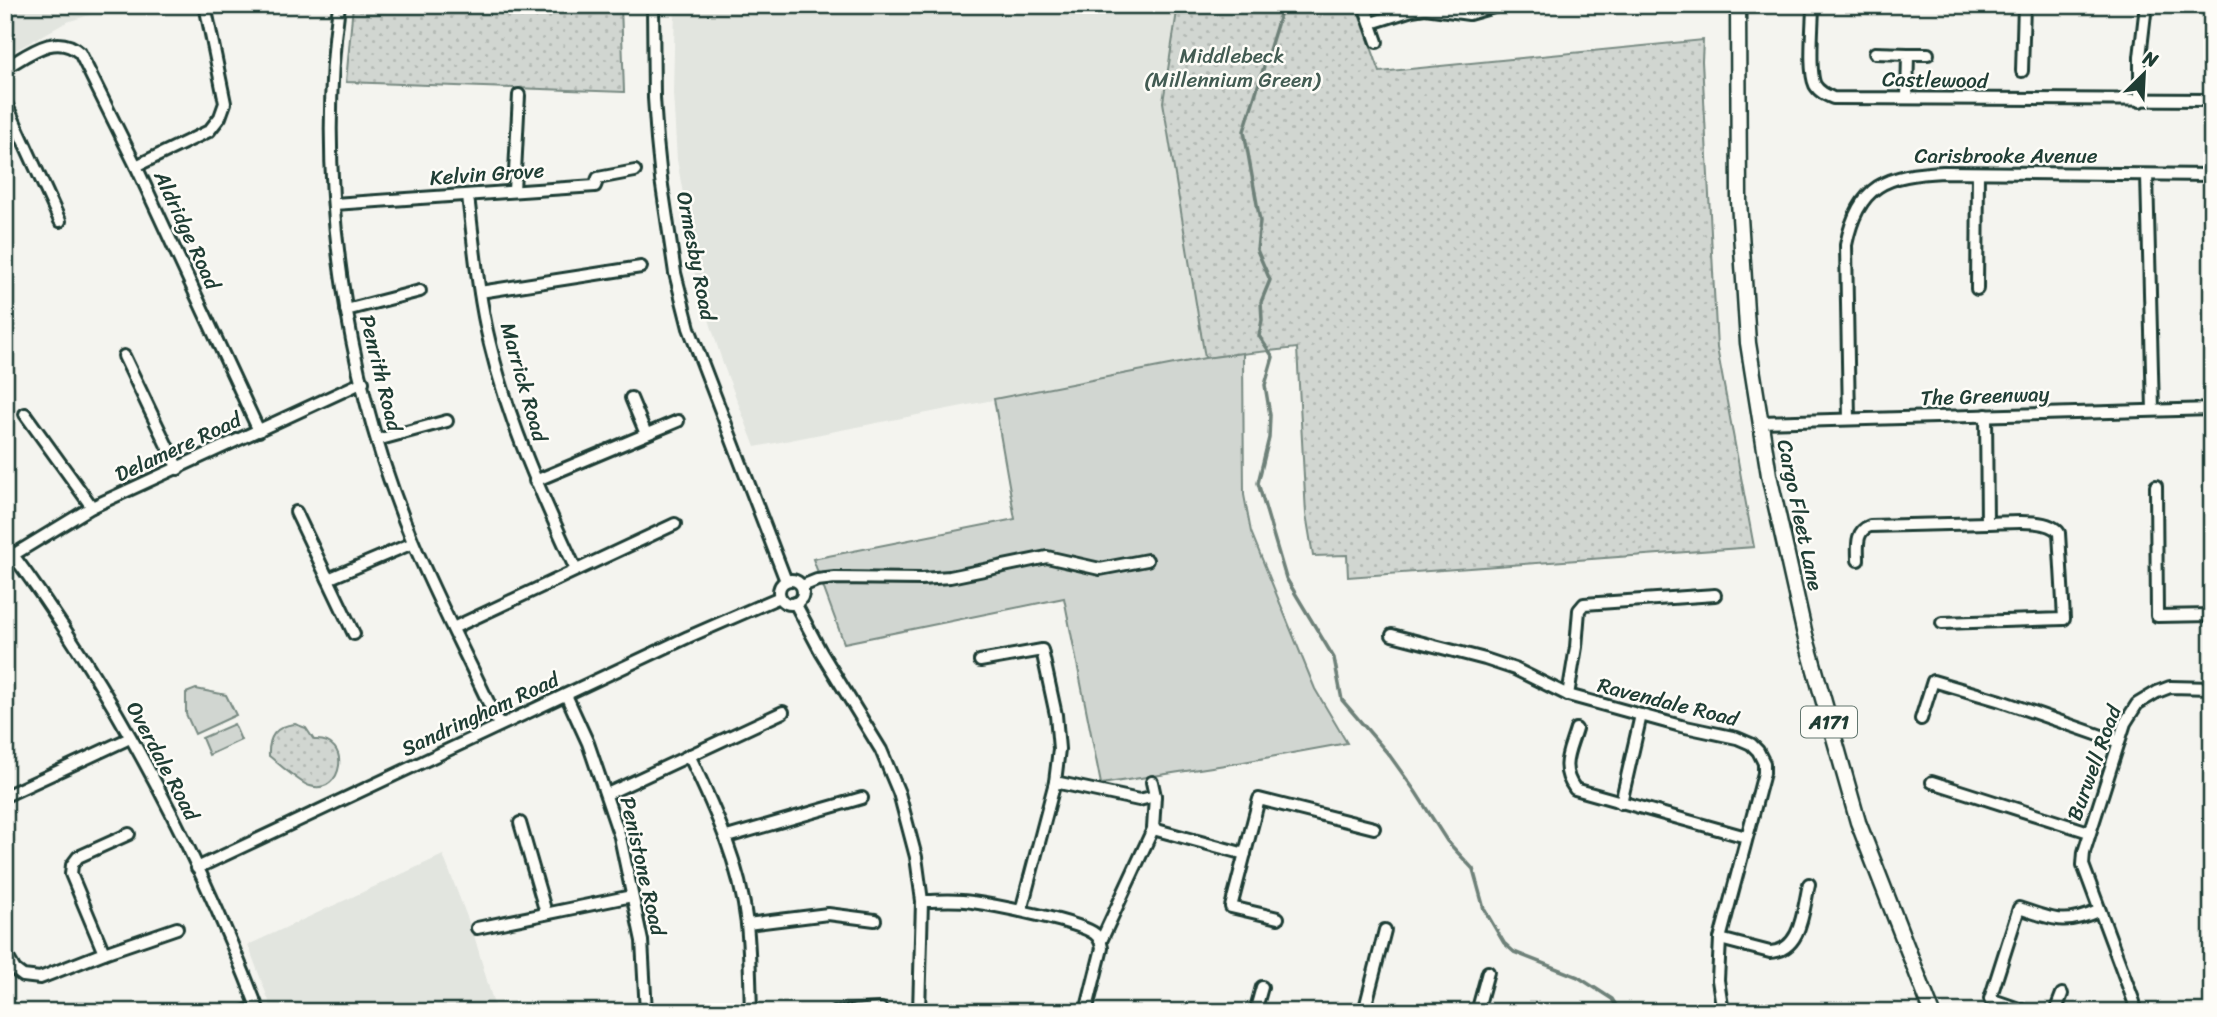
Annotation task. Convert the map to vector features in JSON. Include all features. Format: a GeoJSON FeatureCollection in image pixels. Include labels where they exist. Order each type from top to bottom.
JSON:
{"type":"FeatureCollection","features":[{"type":"Feature","properties":{"kind":"main road","name":"Cargo Fleet Lane"},"geometry":{"type":"LineString","coordinates":[[1738,5],[1739,201],[1748,343],[1769,475],[1805,635],[1858,822],[1932,1012]]}},
{"type":"Feature","properties":{"kind":"street"},"geometry":{"type":"LineString","coordinates":[[136,166],[209,131],[220,117],[225,103],[205,5]]}},
{"type":"Feature","properties":{"kind":"street","name":"Penrith Road"},"geometry":{"type":"LineString","coordinates":[[339,5],[330,116],[338,258],[346,310],[377,440],[413,543],[499,725]]}},
{"type":"Feature","properties":{"kind":"street","name":"Ormesby Road"},"geometry":{"type":"LineString","coordinates":[[653,5],[657,140],[676,273],[689,328],[786,580]]}},
{"type":"Feature","properties":{"kind":"street"},"geometry":{"type":"LineString","coordinates":[[1364,5],[1377,42]]}},
{"type":"Feature","properties":{"kind":"street"},"geometry":{"type":"LineString","coordinates":[[1371,23],[1425,8],[1469,14],[1501,5]]}},
{"type":"Feature","properties":{"kind":"street","name":"Castlewood"},"geometry":{"type":"LineString","coordinates":[[1813,5],[1814,84],[1821,93],[1833,98],[2212,100]]}},
{"type":"Feature","properties":{"kind":"street"},"geometry":{"type":"LineString","coordinates":[[2022,71],[2024,5]]}},
{"type":"Feature","properties":{"kind":"street"},"geometry":{"type":"LineString","coordinates":[[2140,101],[2140,57],[2147,5]]}},
{"type":"Feature","properties":{"kind":"street","name":"Aldridge Road"},"geometry":{"type":"LineString","coordinates":[[5,68],[53,43],[63,43],[75,48],[86,61],[259,431]]}},
{"type":"Feature","properties":{"kind":"street"},"geometry":{"type":"LineString","coordinates":[[1875,53],[1928,54]]}},
{"type":"Feature","properties":{"kind":"street"},"geometry":{"type":"LineString","coordinates":[[1907,98],[1908,54]]}},
{"type":"Feature","properties":{"kind":"street"},"geometry":{"type":"LineString","coordinates":[[514,191],[519,95]]}},
{"type":"Feature","properties":{"kind":"street"},"geometry":{"type":"LineString","coordinates":[[5,101],[60,221]]}},
{"type":"Feature","properties":{"kind":"street","name":"Kelvin Grove"},"geometry":{"type":"LineString","coordinates":[[334,204],[595,186],[598,178],[635,171]]}},
{"type":"Feature","properties":{"kind":"street","name":"Carisbrooke Avenue"},"geometry":{"type":"LineString","coordinates":[[1849,419],[1846,245],[1851,222],[1872,190],[1891,178],[1943,172],[2212,175]]}},
{"type":"Feature","properties":{"kind":"street"},"geometry":{"type":"LineString","coordinates":[[1977,289],[1978,173]]}},
{"type":"Feature","properties":{"kind":"street"},"geometry":{"type":"LineString","coordinates":[[2147,175],[2153,410]]}},
{"type":"Feature","properties":{"kind":"street","name":"Marrick Road"},"geometry":{"type":"LineString","coordinates":[[467,196],[480,292],[502,387],[535,481],[576,570]]}},
{"type":"Feature","properties":{"kind":"street"},"geometry":{"type":"LineString","coordinates":[[480,292],[641,267]]}},
{"type":"Feature","properties":{"kind":"street"},"geometry":{"type":"LineString","coordinates":[[346,310],[420,291]]}},
{"type":"Feature","properties":{"kind":"street"},"geometry":{"type":"LineString","coordinates":[[124,356],[178,469]]}},
{"type":"Feature","properties":{"kind":"street","name":"Delamere Road"},"geometry":{"type":"LineString","coordinates":[[13,555],[92,507],[363,382]]}},
{"type":"Feature","properties":{"kind":"street"},"geometry":{"type":"LineString","coordinates":[[631,398],[646,434]]}},
{"type":"Feature","properties":{"kind":"street","name":"The Greenway"},"geometry":{"type":"LineString","coordinates":[[1760,422],[2212,409]]}},
{"type":"Feature","properties":{"kind":"street"},"geometry":{"type":"LineString","coordinates":[[25,414],[92,507]]}},
{"type":"Feature","properties":{"kind":"street"},"geometry":{"type":"LineString","coordinates":[[1986,415],[1987,523]]}},
{"type":"Feature","properties":{"kind":"street"},"geometry":{"type":"LineString","coordinates":[[377,440],[447,421]]}},
{"type":"Feature","properties":{"kind":"street"},"geometry":{"type":"LineString","coordinates":[[535,481],[646,434],[662,421],[678,421]]}},
{"type":"Feature","properties":{"kind":"street"},"geometry":{"type":"LineString","coordinates":[[2156,486],[2157,616],[2212,615]]}},
{"type":"Feature","properties":{"kind":"street"},"geometry":{"type":"LineString","coordinates":[[296,512],[354,634]]}},
{"type":"Feature","properties":{"kind":"street"},"geometry":{"type":"LineString","coordinates":[[1858,560],[1859,537],[1865,527],[1870,526],[2043,523],[2055,527],[2059,533],[2064,619],[1942,623]]}},
{"type":"Feature","properties":{"kind":"street"},"geometry":{"type":"LineString","coordinates":[[453,628],[675,524]]}},
{"type":"Feature","properties":{"kind":"street"},"geometry":{"type":"LineString","coordinates":[[328,579],[413,543]]}},
{"type":"Feature","properties":{"kind":"street","name":"Overdale Road"},"geometry":{"type":"LineString","coordinates":[[5,544],[71,637],[130,738],[197,868],[258,1009]]}},
{"type":"Feature","properties":{"kind":"street"},"geometry":{"type":"LineString","coordinates":[[802,586],[817,580],[835,578],[950,577],[1047,557],[1100,569],[1147,560]]}},
{"type":"Feature","properties":{"kind":"street"},"geometry":{"type":"LineString","coordinates":[[786,580],[795,580],[802,586],[802,597],[795,603],[785,603],[780,597],[780,587],[786,580]]}},
{"type":"Feature","properties":{"kind":"street"},"geometry":{"type":"LineString","coordinates":[[1568,695],[1578,620],[1584,604],[1715,595]]}},
{"type":"Feature","properties":{"kind":"street","name":"Sandringham Road"},"geometry":{"type":"LineString","coordinates":[[197,868],[499,725],[780,597]]}},
{"type":"Feature","properties":{"kind":"street"},"geometry":{"type":"LineString","coordinates":[[795,603],[821,652],[881,750],[895,782],[916,857],[922,901],[919,1012]]}},
{"type":"Feature","properties":{"kind":"street","name":"Ravendale Road"},"geometry":{"type":"LineString","coordinates":[[1392,635],[1515,669],[1568,695],[1737,738],[1751,744],[1758,751],[1764,763],[1764,773],[1720,939],[1718,980],[1723,1012]]}},
{"type":"Feature","properties":{"kind":"street"},"geometry":{"type":"LineString","coordinates":[[979,660],[1042,650],[1056,715],[1059,748],[1055,782],[1021,911]]}},
{"type":"Feature","properties":{"kind":"street"},"geometry":{"type":"LineString","coordinates":[[1921,719],[1933,681],[2119,742]]}},
{"type":"Feature","properties":{"kind":"street","name":"Burwell Road"},"geometry":{"type":"LineString","coordinates":[[2135,1012],[2134,1002],[2082,865],[2089,832],[2125,723],[2137,704],[2170,687],[2212,688]]}},
{"type":"Feature","properties":{"kind":"street","name":"Penistone Road"},"geometry":{"type":"LineString","coordinates":[[566,695],[588,743],[620,837],[642,942],[646,1012]]}},
{"type":"Feature","properties":{"kind":"street"},"geometry":{"type":"LineString","coordinates":[[607,794],[783,712]]}},
{"type":"Feature","properties":{"kind":"street"},"geometry":{"type":"LineString","coordinates":[[1621,803],[1641,715]]}},
{"type":"Feature","properties":{"kind":"street"},"geometry":{"type":"LineString","coordinates":[[1576,729],[1565,769],[1568,780],[1575,789],[1746,837]]}},
{"type":"Feature","properties":{"kind":"street"},"geometry":{"type":"LineString","coordinates":[[5,796],[130,738]]}},
{"type":"Feature","properties":{"kind":"street"},"geometry":{"type":"LineString","coordinates":[[689,755],[727,837],[739,878],[747,924],[751,1012]]}},
{"type":"Feature","properties":{"kind":"street"},"geometry":{"type":"LineString","coordinates":[[1055,782],[1139,800],[1155,796]]}},
{"type":"Feature","properties":{"kind":"street"},"geometry":{"type":"LineString","coordinates":[[1101,941],[1153,829],[1155,796],[1152,782]]}},
{"type":"Feature","properties":{"kind":"street"},"geometry":{"type":"LineString","coordinates":[[1932,782],[2089,832]]}},
{"type":"Feature","properties":{"kind":"street"},"geometry":{"type":"LineString","coordinates":[[727,837],[862,798]]}},
{"type":"Feature","properties":{"kind":"street"},"geometry":{"type":"LineString","coordinates":[[1278,918],[1231,907],[1259,799],[1374,828]]}},
{"type":"Feature","properties":{"kind":"street"},"geometry":{"type":"LineString","coordinates":[[520,823],[546,913]]}},
{"type":"Feature","properties":{"kind":"street"},"geometry":{"type":"LineString","coordinates":[[1153,829],[1245,854]]}},
{"type":"Feature","properties":{"kind":"street"},"geometry":{"type":"LineString","coordinates":[[104,953],[71,874],[72,865],[78,857],[129,834]]}},
{"type":"Feature","properties":{"kind":"street"},"geometry":{"type":"LineString","coordinates":[[1720,939],[1770,952],[1788,947],[1795,938],[1809,884]]}},
{"type":"Feature","properties":{"kind":"street"},"geometry":{"type":"LineString","coordinates":[[477,928],[632,896]]}},
{"type":"Feature","properties":{"kind":"street"},"geometry":{"type":"LineString","coordinates":[[922,901],[969,901],[1021,911],[1087,929],[1096,934],[1102,948],[1086,1012]]}},
{"type":"Feature","properties":{"kind":"street"},"geometry":{"type":"LineString","coordinates":[[2028,1012],[1990,999],[2019,908],[2064,921],[2080,919],[2098,911]]}},
{"type":"Feature","properties":{"kind":"street"},"geometry":{"type":"LineString","coordinates":[[747,924],[828,914],[875,920]]}},
{"type":"Feature","properties":{"kind":"street"},"geometry":{"type":"LineString","coordinates":[[5,953],[15,970],[23,976],[40,978],[177,928]]}},
{"type":"Feature","properties":{"kind":"street"},"geometry":{"type":"LineString","coordinates":[[1364,1012],[1385,930]]}},
{"type":"Feature","properties":{"kind":"street"},"geometry":{"type":"LineString","coordinates":[[1477,1012],[1488,972]]}},
{"type":"Feature","properties":{"kind":"street"},"geometry":{"type":"LineString","coordinates":[[1255,1012],[1262,987]]}},
{"type":"Feature","properties":{"kind":"street"},"geometry":{"type":"LineString","coordinates":[[2055,1012],[2062,994]]}},
{"type":"Feature","properties":{"kind":"street"},"geometry":{"type":"LineString","coordinates":[[243,1012],[258,1009]]}},
{"type":"Feature","properties":{"kind":"street"},"geometry":{"type":"LineString","coordinates":[[834,1012],[881,1009]]}},
{"type":"Feature","properties":{"kind":"shaded area"},"geometry":{"type":"Polygon","coordinates":[[[5,5],[121,5],[67,22],[5,56],[5,5]]]}},
{"type":"Feature","properties":{"kind":"shaded area"},"geometry":{"type":"Polygon","coordinates":[[[675,5],[1178,5],[1163,103],[1205,358],[755,447],[723,364],[693,268],[696,267],[677,160],[673,93],[675,5]]]}},
{"type":"Feature","properties":{"kind":"shaded area"},"geometry":{"type":"Polygon","coordinates":[[[443,855],[474,935],[496,1012],[273,1012],[248,945],[443,855]]]}},
{"type":"Feature","properties":{"kind":"green space"},"geometry":{"type":"Polygon","coordinates":[[[353,5],[621,5],[624,92],[346,82],[353,5]]]}},
{"type":"Feature","properties":{"kind":"green space","name":"Middlebeck (Millennium Green)"},"geometry":{"type":"Polygon","coordinates":[[[1178,5],[1356,5],[1380,72],[1703,40],[1717,348],[1754,547],[1348,577],[1347,555],[1313,556],[1306,514],[1297,348],[1205,358],[1163,102],[1178,5]]]}},
{"type":"Feature","properties":{"kind":"green space"},"geometry":{"type":"Polygon","coordinates":[[[1243,353],[1244,495],[1251,532],[1315,689],[1347,743],[1101,784],[1064,598],[844,643],[813,559],[1015,519],[994,399],[1243,353]]]}},
{"type":"Feature","properties":{"kind":"green space"},"geometry":{"type":"Polygon","coordinates":[[[196,689],[226,695],[236,715],[195,734],[186,714],[186,693],[196,689]]]}},
{"type":"Feature","properties":{"kind":"green space"},"geometry":{"type":"Polygon","coordinates":[[[234,724],[241,740],[209,755],[202,738],[234,724]]]}},
{"type":"Feature","properties":{"kind":"green space"},"geometry":{"type":"Polygon","coordinates":[[[295,724],[306,728],[314,740],[334,747],[339,756],[339,766],[330,783],[321,787],[310,786],[269,756],[274,734],[282,727],[295,724]]]}},
{"type":"Feature","properties":{"kind":"waterway"},"geometry":{"type":"LineString","coordinates":[[1283,5],[1244,131],[1260,221],[1257,250],[1270,280],[1261,302],[1259,336],[1273,357],[1265,385],[1270,415],[1269,438],[1258,483],[1286,578],[1334,658],[1342,700],[1390,756],[1447,841],[1473,869],[1484,909],[1504,943],[1514,952],[1578,977],[1612,999],[1620,1012]]}}]}
